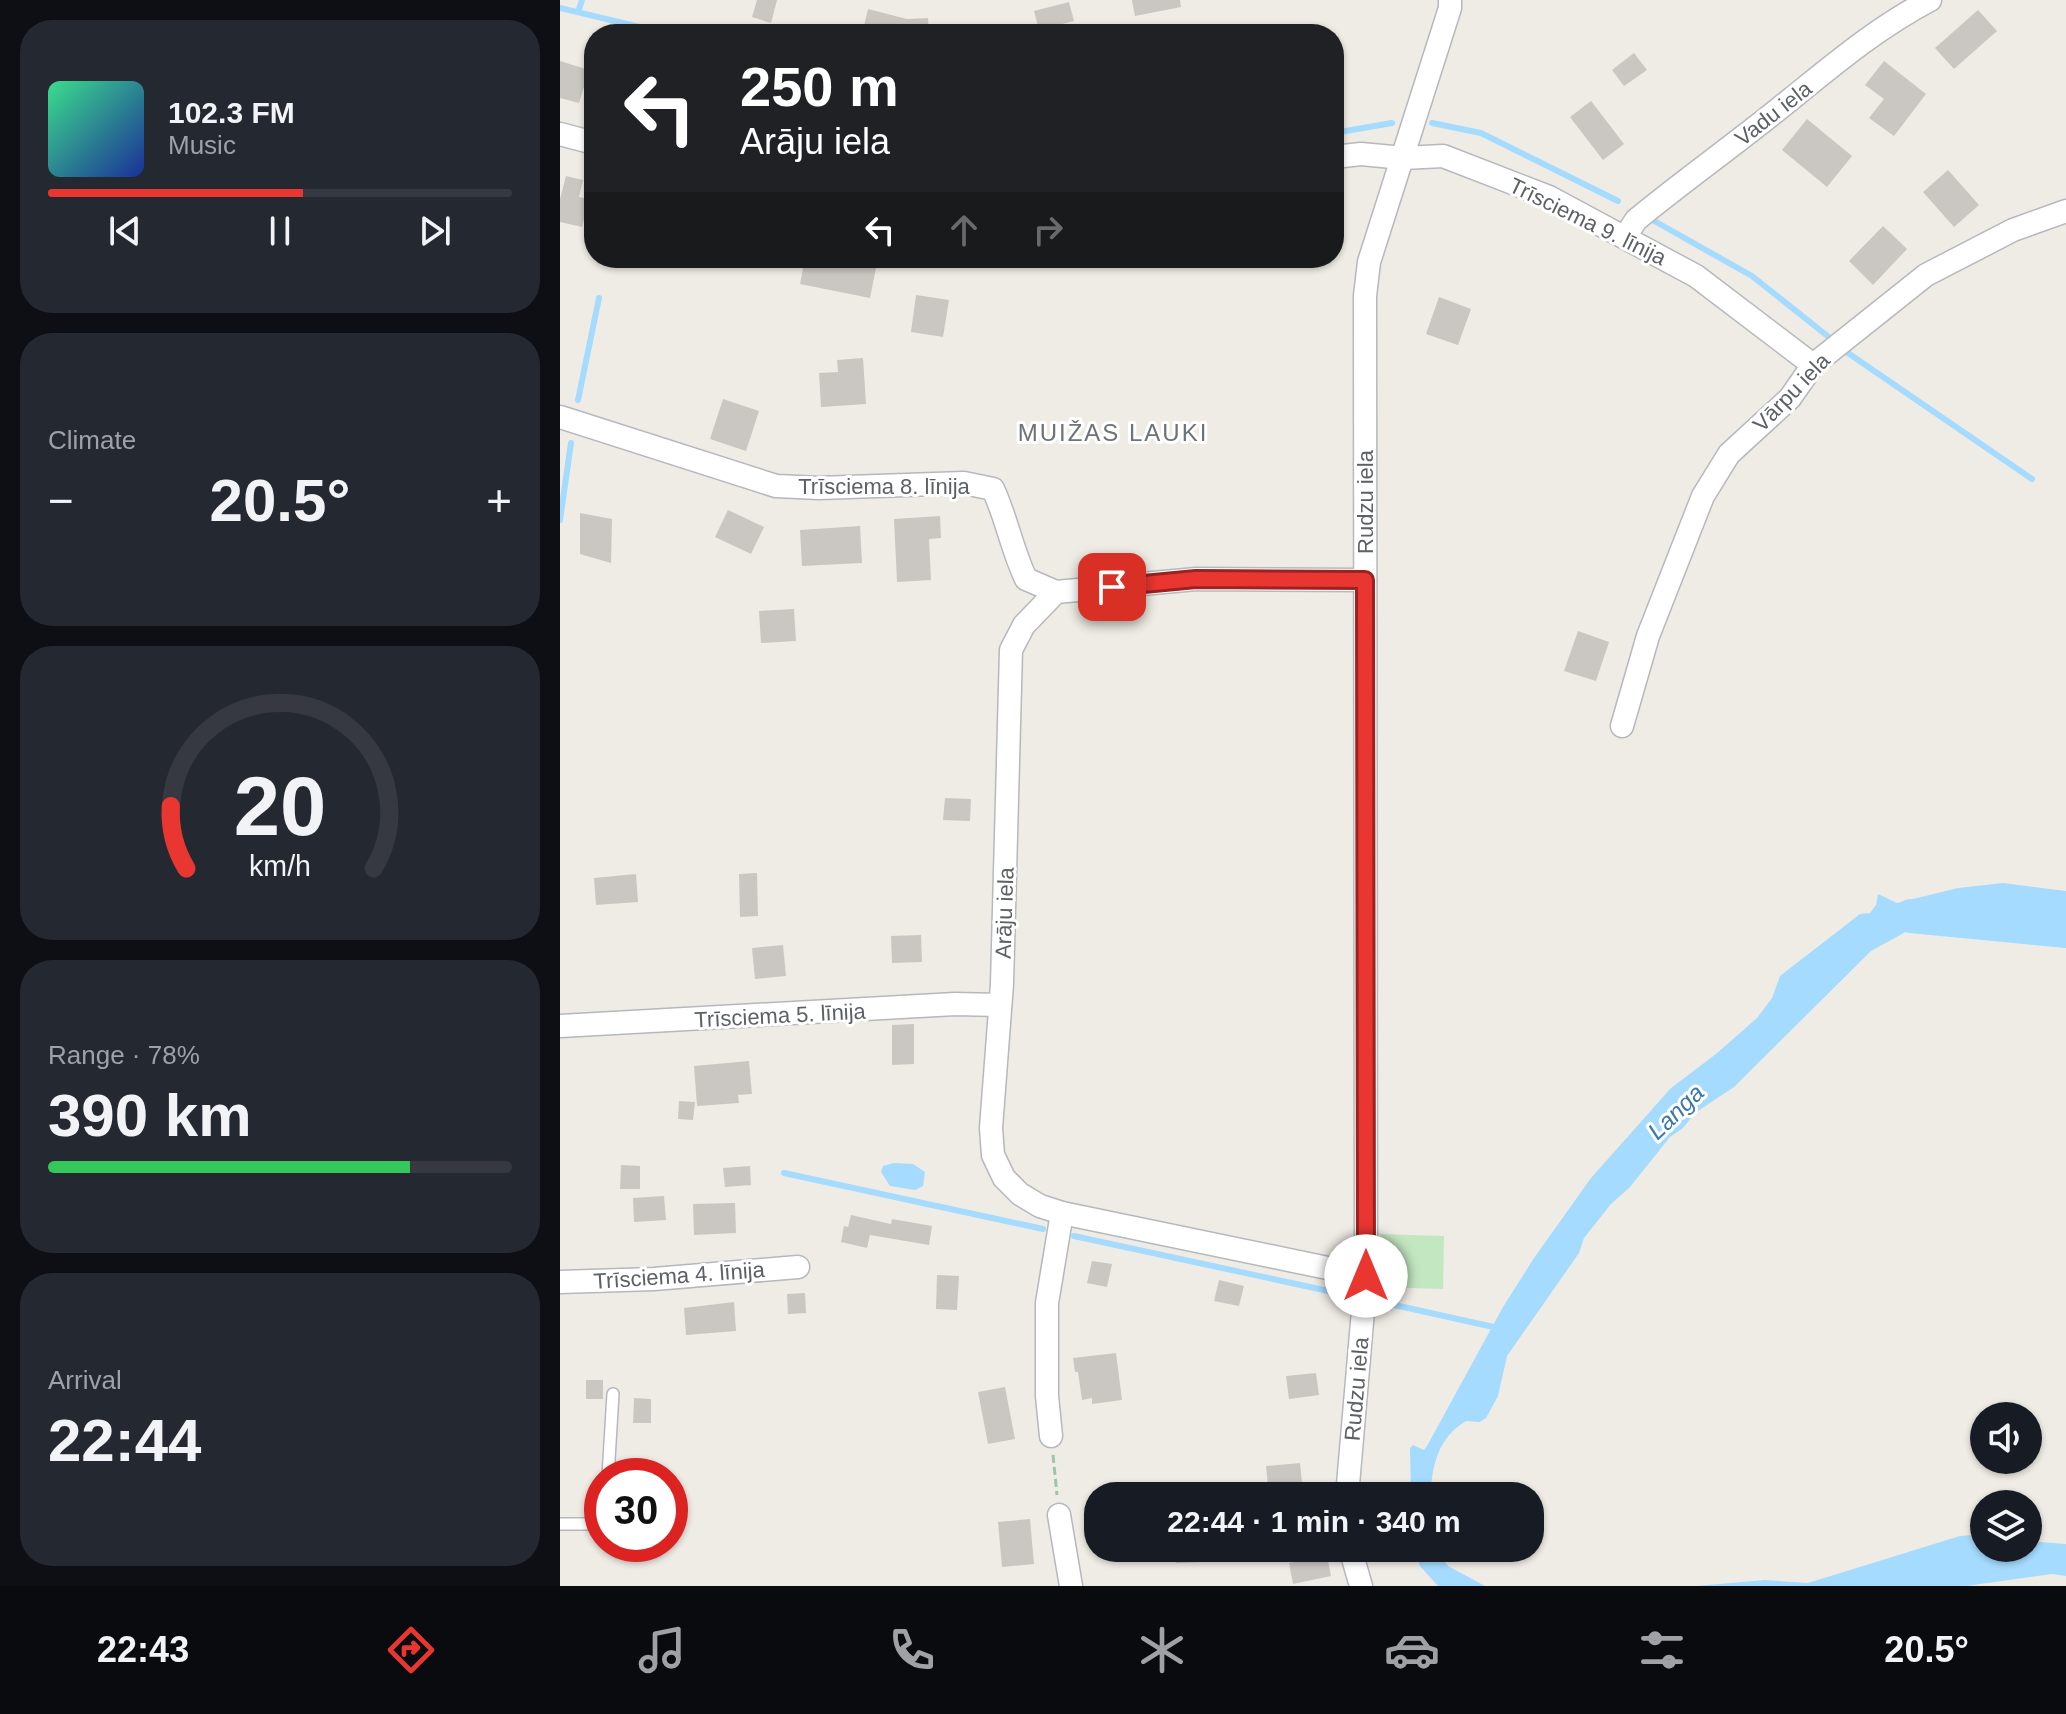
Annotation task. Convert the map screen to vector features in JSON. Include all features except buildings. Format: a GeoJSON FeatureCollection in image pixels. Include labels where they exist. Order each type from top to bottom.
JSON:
{"type":"FeatureCollection","features":[{"type":"Feature","properties":{"kind":"street","name":"Rudzu iela"},"geometry":{"type":"LineString","coordinates":[[1348,1482],[1366,1276],[1365,296],[1369,262],[1450,0]]}},
{"type":"Feature","properties":{"kind":"street","name":"Vadu iela"},"geometry":{"type":"LineString","coordinates":[[1625,237],[1636,220],[1791,100],[1847,52],[1893,19],[1930,0]]}},
{"type":"Feature","properties":{"kind":"street"},"geometry":{"type":"LineString","coordinates":[[560,134],[584,140]]}},
{"type":"Feature","properties":{"kind":"street","name":"Trīsciema 9. līnija"},"geometry":{"type":"LineString","coordinates":[[1344,156],[1443,156],[1549,197],[1696,276],[1813,365]]}},
{"type":"Feature","properties":{"kind":"street","name":"Vārpu iela"},"geometry":{"type":"LineString","coordinates":[[1622,726],[1648,636],[1703,496],[1729,454],[1790,398],[1813,365],[1926,275],[2013,230],[2066,211]]}},
{"type":"Feature","properties":{"kind":"street","name":"Trīsciema 8. līnija"},"geometry":{"type":"LineString","coordinates":[[560,417],[776,486],[819,488],[964,483],[993,489],[1006,516],[1015,556],[1026,579],[1056,592]]}},
{"type":"Feature","properties":{"kind":"street"},"geometry":{"type":"LineString","coordinates":[[1056,592],[1196,579],[1365,580]]}},
{"type":"Feature","properties":{"kind":"street","name":"Arāju iela"},"geometry":{"type":"LineString","coordinates":[[1056,592],[1024,625],[1011,650],[1000,1005],[991,1128],[993,1155],[1004,1178],[1020,1194],[1040,1206],[1366,1276]]}},
{"type":"Feature","properties":{"kind":"street","name":"Trīsciema 5. līnija"},"geometry":{"type":"LineString","coordinates":[[560,1026],[955,1004],[1000,1005]]}},
{"type":"Feature","properties":{"kind":"street"},"geometry":{"type":"LineString","coordinates":[[1051,1436],[1047,1396],[1047,1303],[1062,1213]]}},
{"type":"Feature","properties":{"kind":"street","name":"Trīsciema 4. līnija"},"geometry":{"type":"LineString","coordinates":[[560,1282],[654,1279],[798,1267]]}},
{"type":"Feature","properties":{"kind":"street"},"geometry":{"type":"LineString","coordinates":[[1059,1515],[1071,1586]]}},
{"type":"Feature","properties":{"kind":"street"},"geometry":{"type":"LineString","coordinates":[[1354,1562],[1361,1586]]}},
{"type":"Feature","properties":{"kind":"lane"},"geometry":{"type":"LineString","coordinates":[[609,1458],[613,1394]]}},
{"type":"Feature","properties":{"kind":"lane"},"geometry":{"type":"LineString","coordinates":[[560,1524],[584,1524]]}},
{"type":"Feature","properties":{"kind":"path"},"geometry":{"type":"LineString","coordinates":[[1051,1436],[1059,1515]]}},
{"type":"Feature","properties":{"kind":"green space"},"geometry":{"type":"Polygon","coordinates":[[[1380,1234],[1444,1236],[1443,1289],[1379,1287],[1380,1234]]]}},
{"type":"Feature","properties":{"kind":"water"},"geometry":{"type":"Polygon","coordinates":[[[2003,883],[2066,891],[2066,931],[2005,925],[1997,919],[1986,917],[1928,923],[1871,951],[1734,1087],[1695,1113],[1683,1128],[1670,1137],[1630,1187],[1611,1204],[1584,1238],[1579,1253],[1507,1356],[1498,1396],[1486,1418],[1480,1422],[1466,1421],[1449,1436],[1438,1453],[1432,1482],[1411,1482],[1410,1448],[1413,1445],[1424,1450],[1427,1446],[1503,1307],[1534,1258],[1591,1178],[1671,1088],[1757,1018],[1772,998],[1780,976],[1860,914],[1870,913],[1876,905],[1878,894],[1897,903],[1958,888],[2003,883]]]}},
{"type":"Feature","properties":{"kind":"water"},"geometry":{"type":"Polygon","coordinates":[[[913,1164],[925,1172],[923,1186],[915,1190],[890,1186],[881,1172],[883,1166],[913,1164]]]}},
{"type":"Feature","properties":{"kind":"water"},"geometry":{"type":"Polygon","coordinates":[[[1970,1535],[1970,1562],[2042,1562],[2042,1542],[2066,1544],[2066,1576],[2052,1574],[1966,1586],[1696,1586],[1765,1580],[1808,1583],[1970,1535]]]}},
{"type":"Feature","properties":{"kind":"water"},"geometry":{"type":"Polygon","coordinates":[[[1419,1562],[1445,1562],[1485,1586],[1438,1586],[1419,1562]]]}},
{"type":"Feature","properties":{"kind":"waterway"},"geometry":{"type":"LineString","coordinates":[[578,12],[582,0]]}},
{"type":"Feature","properties":{"kind":"waterway"},"geometry":{"type":"LineString","coordinates":[[560,8],[627,24]]}},
{"type":"Feature","properties":{"kind":"waterway"},"geometry":{"type":"LineString","coordinates":[[1344,131],[1392,123]]}},
{"type":"Feature","properties":{"kind":"waterway"},"geometry":{"type":"LineString","coordinates":[[1432,123],[1481,133],[1618,201]]}},
{"type":"Feature","properties":{"kind":"waterway"},"geometry":{"type":"LineString","coordinates":[[1649,218],[1752,276],[1830,338]]}},
{"type":"Feature","properties":{"kind":"waterway"},"geometry":{"type":"LineString","coordinates":[[578,400],[599,298]]}},
{"type":"Feature","properties":{"kind":"waterway"},"geometry":{"type":"LineString","coordinates":[[1845,351],[2032,479]]}},
{"type":"Feature","properties":{"kind":"waterway"},"geometry":{"type":"LineString","coordinates":[[560,520],[571,443]]}},
{"type":"Feature","properties":{"kind":"waterway","name":"Langa"},"geometry":{"type":"LineString","coordinates":[[1911,916],[2066,931]]}},
{"type":"Feature","properties":{"kind":"waterway"},"geometry":{"type":"LineString","coordinates":[[784,1173],[1043,1229]]}},
{"type":"Feature","properties":{"kind":"waterway"},"geometry":{"type":"LineString","coordinates":[[1074,1236],[1347,1295]]}},
{"type":"Feature","properties":{"kind":"waterway"},"geometry":{"type":"LineString","coordinates":[[1381,1302],[1498,1328]]}},
{"type":"Feature","properties":{"kind":"district","name":"MUIŽAS LAUKI"},"geometry":{"type":"Point","coordinates":[1113,433]}},
{"type":"Feature","properties":{"kind":"route"},"geometry":{"type":"LineString","coordinates":[[1112,587],[1196,579],[1365,580],[1366,1276]]}}]}
